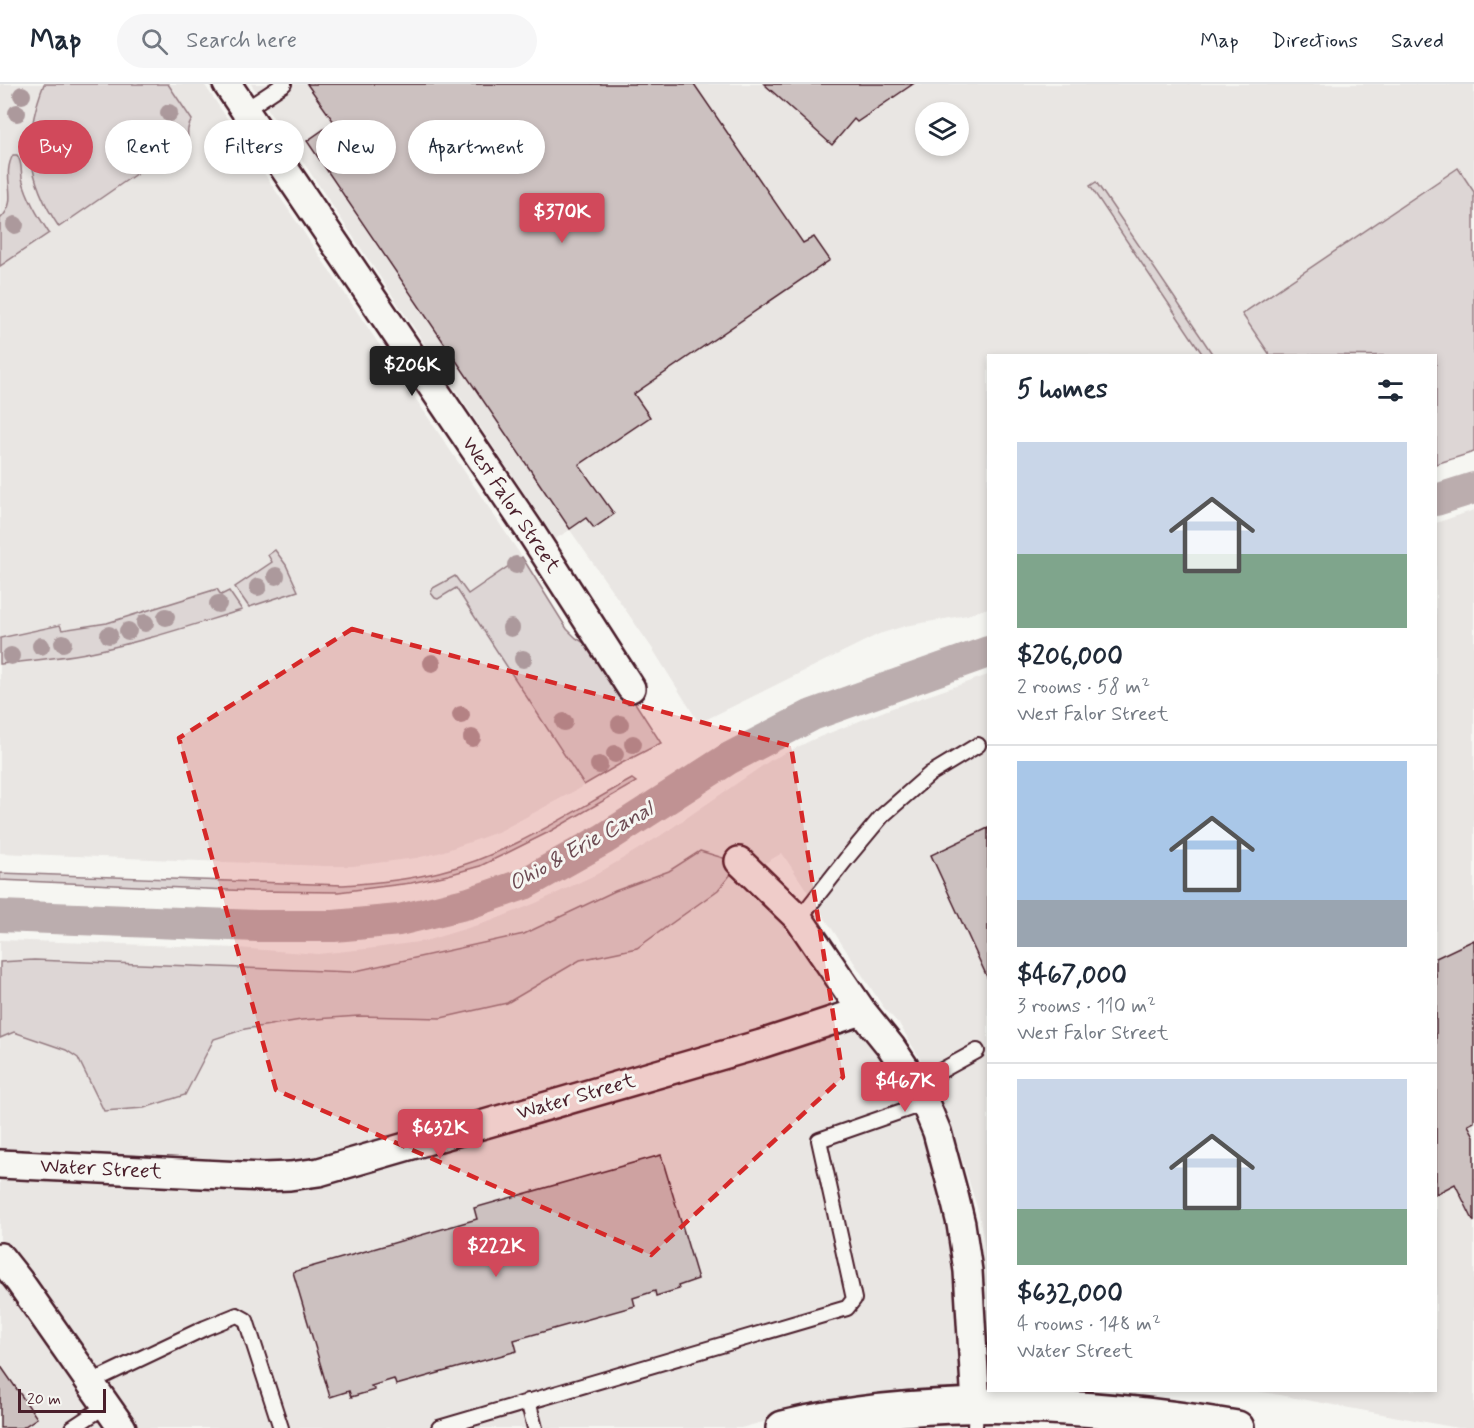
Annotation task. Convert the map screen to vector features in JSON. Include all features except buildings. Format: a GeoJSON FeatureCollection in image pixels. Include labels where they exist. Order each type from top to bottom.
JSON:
{"type":"FeatureCollection","features":[{"type":"Feature","properties":{"kind":"main road"},"geometry":{"type":"LineString","coordinates":[[798,1426],[889,1411],[976,1416],[1093,1410],[1237,1428]]}},
{"type":"Feature","properties":{"kind":"street","name":"West Falor Street"},"geometry":{"type":"LineString","coordinates":[[227,84],[530,531],[631,688]]}},
{"type":"Feature","properties":{"kind":"street"},"geometry":{"type":"LineString","coordinates":[[739,861],[799,919],[862,1011],[891,1047],[920,1094],[937,1132],[961,1224],[968,1271],[976,1416]]}},
{"type":"Feature","properties":{"kind":"street","name":"Water Street"},"geometry":{"type":"LineString","coordinates":[[0,1164],[263,1178],[319,1172],[761,1044],[862,1011]]}},
{"type":"Feature","properties":{"kind":"street"},"geometry":{"type":"LineString","coordinates":[[0,1257],[122,1428]]}},
{"type":"Feature","properties":{"kind":"lane"},"geometry":{"type":"LineString","coordinates":[[245,110],[284,84]]}},
{"type":"Feature","properties":{"kind":"lane"},"geometry":{"type":"LineString","coordinates":[[799,919],[882,816],[930,774],[978,745]]}},
{"type":"Feature","properties":{"kind":"lane"},"geometry":{"type":"LineString","coordinates":[[439,1428],[847,1308],[854,1299],[819,1140],[920,1094],[977,1051]]}},
{"type":"Feature","properties":{"kind":"lane"},"geometry":{"type":"LineString","coordinates":[[91,1382],[237,1315],[246,1320],[281,1428]]}},
{"type":"Feature","properties":{"kind":"lane"},"geometry":{"type":"LineString","coordinates":[[528,1401],[535,1428]]}},
{"type":"Feature","properties":{"kind":"lane"},"geometry":{"type":"LineString","coordinates":[[72,1428],[107,1405]]}},
{"type":"Feature","properties":{"kind":"highlighted area"},"geometry":{"type":"Polygon","coordinates":[[[352,629],[791,746],[843,1077],[651,1255],[276,1090],[179,738],[352,629]]]}},
{"type":"Feature","properties":{"kind":"shaded area"},"geometry":{"type":"Polygon","coordinates":[[[0,84],[204,84],[228,120],[204,120],[204,174],[265,174],[522,557],[567,629],[576,638],[594,649],[661,743],[500,831],[438,853],[416,858],[353,866],[325,866],[0,853],[0,84]]]}},
{"type":"Feature","properties":{"kind":"shaded area"},"geometry":{"type":"Polygon","coordinates":[[[44,84],[168,84],[192,120],[105,120],[105,174],[136,174],[59,227],[48,209],[34,174],[93,174],[93,120],[33,120],[44,84]]]}},
{"type":"Feature","properties":{"kind":"shaded area"},"geometry":{"type":"Polygon","coordinates":[[[251,84],[1474,84],[1474,452],[1437,464],[1437,354],[987,354],[987,608],[967,615],[905,626],[879,634],[699,723],[652,648],[570,530],[555,539],[304,163],[304,120],[275,120],[251,84]]]}},
{"type":"Feature","properties":{"kind":"shaded area"},"geometry":{"type":"Polygon","coordinates":[[[13,155],[17,155],[18,174],[22,174],[27,193],[49,233],[0,266],[0,219],[9,204],[10,164],[13,155]]]}},
{"type":"Feature","properties":{"kind":"shaded area"},"geometry":{"type":"Polygon","coordinates":[[[1458,168],[1474,192],[1474,452],[1437,464],[1437,354],[1269,354],[1242,314],[1458,168]]]}},
{"type":"Feature","properties":{"kind":"shaded area"},"geometry":{"type":"Polygon","coordinates":[[[1096,182],[1212,354],[1202,354],[1090,186],[1096,182]]]}},
{"type":"Feature","properties":{"kind":"shaded area"},"geometry":{"type":"Polygon","coordinates":[[[1474,510],[1474,1428],[1458,1428],[1262,1392],[1437,1392],[1437,523],[1474,510]]]}},
{"type":"Feature","properties":{"kind":"shaded area"},"geometry":{"type":"Polygon","coordinates":[[[275,550],[286,565],[298,591],[249,607],[235,587],[272,562],[268,555],[275,550]]]}},
{"type":"Feature","properties":{"kind":"shaded area"},"geometry":{"type":"Polygon","coordinates":[[[522,557],[567,629],[576,638],[603,653],[661,743],[584,785],[456,588],[438,599],[431,593],[433,588],[455,576],[468,594],[522,557]]]}},
{"type":"Feature","properties":{"kind":"shaded area"},"geometry":{"type":"Polygon","coordinates":[[[217,589],[221,595],[229,591],[242,610],[110,648],[68,656],[0,664],[0,638],[60,625],[62,630],[107,623],[217,589]]]}},
{"type":"Feature","properties":{"kind":"shaded area"},"geometry":{"type":"Polygon","coordinates":[[[987,675],[987,1261],[979,1214],[937,1088],[900,1025],[884,1008],[782,853],[744,876],[836,995],[834,1007],[858,1022],[906,1083],[947,1194],[960,1261],[965,1395],[856,1407],[741,1428],[0,1428],[0,940],[238,948],[318,954],[425,941],[491,921],[597,874],[660,836],[771,760],[812,740],[892,708],[987,675]]]}},
{"type":"Feature","properties":{"kind":"shaded area"},"geometry":{"type":"Polygon","coordinates":[[[632,779],[636,782],[549,832],[480,866],[411,883],[338,892],[252,891],[0,880],[0,873],[343,885],[403,879],[465,865],[490,855],[539,832],[632,779]]]}},
{"type":"Feature","properties":{"kind":"shaded area"},"geometry":{"type":"Polygon","coordinates":[[[700,851],[730,860],[732,873],[718,890],[637,948],[580,960],[507,1003],[441,1018],[359,1016],[301,1020],[245,1029],[214,1039],[185,1095],[144,1108],[104,1111],[78,1058],[66,1050],[14,1032],[0,1038],[0,962],[34,960],[351,972],[524,934],[615,891],[669,871],[700,851]]]}},
{"type":"Feature","properties":{"kind":"waterway","name":"Ohio & Erie Canal"},"geometry":{"type":"LineString","coordinates":[[1437,500],[1474,488]]}},
{"type":"Feature","properties":{"kind":"waterway","name":"Ohio & Erie Canal"},"geometry":{"type":"LineString","coordinates":[[0,916],[257,926],[334,926],[399,920],[469,903],[524,884],[604,839],[728,759],[812,715],[987,652]]}}]}
